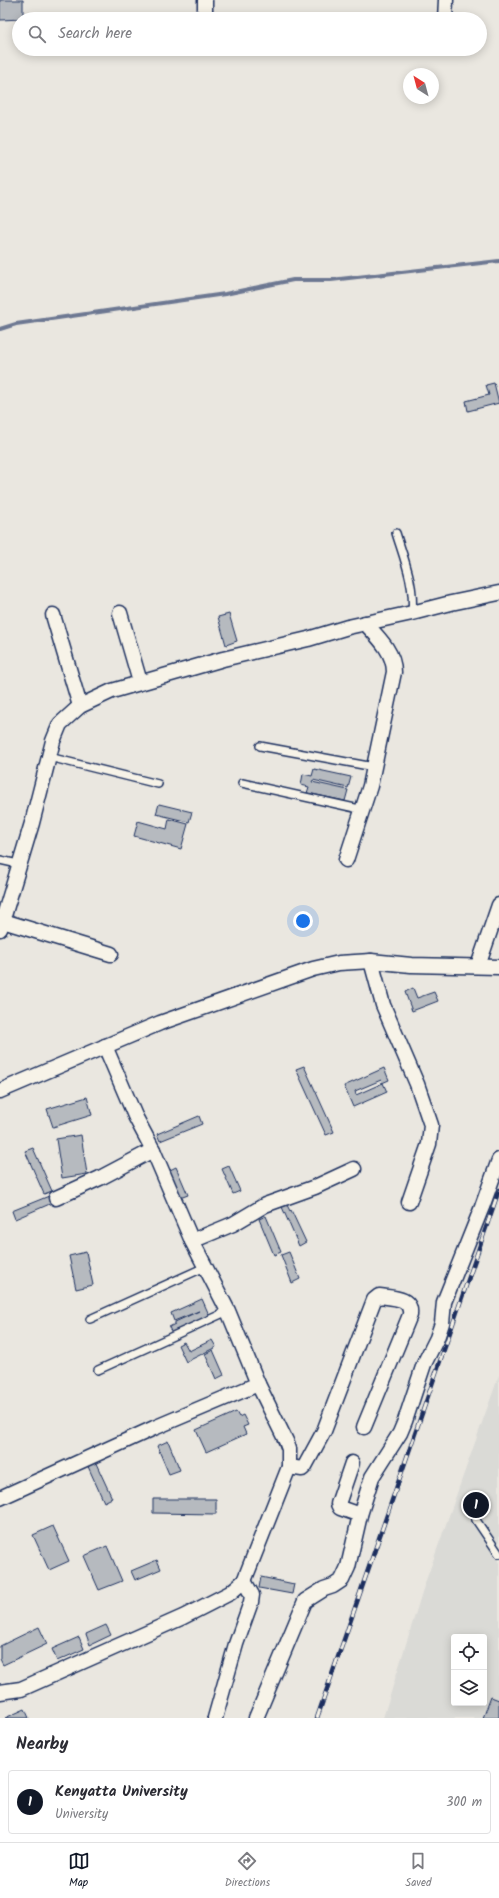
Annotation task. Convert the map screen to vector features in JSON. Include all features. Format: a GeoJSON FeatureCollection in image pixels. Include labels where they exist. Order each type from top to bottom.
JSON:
{"type":"FeatureCollection","features":[{"type":"Feature","properties":{"kind":"street"},"geometry":{"type":"LineString","coordinates":[[205,0],[205,12]]}},
{"type":"Feature","properties":{"kind":"street"},"geometry":{"type":"LineString","coordinates":[[445,12],[446,0]]}},
{"type":"Feature","properties":{"kind":"street"},"geometry":{"type":"LineString","coordinates":[[111,954],[2,925],[18,864],[32,823],[49,756],[60,724],[80,706],[95,698],[140,682],[365,623],[412,613],[451,602],[499,593]]}},
{"type":"Feature","properties":{"kind":"street"},"geometry":{"type":"LineString","coordinates":[[120,613],[140,682]]}},
{"type":"Feature","properties":{"kind":"street"},"geometry":{"type":"LineString","coordinates":[[53,615],[80,706]]}},
{"type":"Feature","properties":{"kind":"street"},"geometry":{"type":"LineString","coordinates":[[346,860],[364,810],[394,672],[394,663],[383,643],[365,623]]}},
{"type":"Feature","properties":{"kind":"street"},"geometry":{"type":"LineString","coordinates":[[478,966],[499,905]]}},
{"type":"Feature","properties":{"kind":"street"},"geometry":{"type":"LineString","coordinates":[[371,961],[382,1005],[417,1084],[431,1125],[429,1144],[409,1202]]}},
{"type":"Feature","properties":{"kind":"street"},"geometry":{"type":"LineString","coordinates":[[0,1091],[135,1032],[220,1000],[313,969],[339,964],[371,961],[411,965],[499,967]]}},
{"type":"Feature","properties":{"kind":"street"},"geometry":{"type":"LineString","coordinates":[[0,1692],[21,1689],[183,1617],[230,1593],[244,1581],[289,1466],[289,1449],[286,1441],[258,1384],[228,1311],[192,1241],[153,1150],[135,1116],[105,1046]]}},
{"type":"Feature","properties":{"kind":"street"},"geometry":{"type":"LineString","coordinates":[[56,1198],[100,1178],[153,1150]]}},
{"type":"Feature","properties":{"kind":"street"},"geometry":{"type":"LineString","coordinates":[[256,1718],[305,1601],[342,1580],[348,1567],[360,1515],[372,1477],[400,1433],[405,1422],[424,1364],[437,1338],[442,1323],[444,1302],[499,1160]]}},
{"type":"Feature","properties":{"kind":"street"},"geometry":{"type":"LineString","coordinates":[[192,1241],[233,1224],[265,1205],[315,1187],[354,1169]]}},
{"type":"Feature","properties":{"kind":"street"},"geometry":{"type":"LineString","coordinates":[[289,1466],[302,1469],[318,1444],[374,1300],[379,1296],[404,1300],[409,1303],[411,1308],[410,1315],[364,1427]]}},
{"type":"Feature","properties":{"kind":"street"},"geometry":{"type":"LineString","coordinates":[[0,1498],[154,1428],[258,1384]]}},
{"type":"Feature","properties":{"kind":"street"},"geometry":{"type":"LineString","coordinates":[[352,1463],[338,1504],[340,1508],[360,1515]]}},
{"type":"Feature","properties":{"kind":"street"},"geometry":{"type":"LineString","coordinates":[[215,1718],[252,1595],[244,1581]]}},
{"type":"Feature","properties":{"kind":"lane"},"geometry":{"type":"LineString","coordinates":[[396,533],[411,583],[414,601],[412,613]]}},
{"type":"Feature","properties":{"kind":"lane"},"geometry":{"type":"LineString","coordinates":[[260,746],[374,768]]}},
{"type":"Feature","properties":{"kind":"lane"},"geometry":{"type":"LineString","coordinates":[[49,756],[158,784]]}},
{"type":"Feature","properties":{"kind":"lane"},"geometry":{"type":"LineString","coordinates":[[242,783],[364,810]]}},
{"type":"Feature","properties":{"kind":"lane"},"geometry":{"type":"LineString","coordinates":[[0,860],[18,864]]}},
{"type":"Feature","properties":{"kind":"lane"},"geometry":{"type":"LineString","coordinates":[[90,1318],[205,1267]]}},
{"type":"Feature","properties":{"kind":"lane"},"geometry":{"type":"LineString","coordinates":[[98,1370],[228,1311]]}},
{"type":"Feature","properties":{"kind":"lane"},"geometry":{"type":"LineString","coordinates":[[476,1520],[499,1554]]}},
{"type":"Feature","properties":{"kind":"shaded area"},"geometry":{"type":"Polygon","coordinates":[[[499,1375],[499,1718],[383,1718],[424,1586],[499,1375]]]}},
{"type":"Feature","properties":{"kind":"building"},"geometry":{"type":"Polygon","coordinates":[[[0,0],[23,0],[23,12],[12,12],[12,19],[0,20],[0,0]]]}},
{"type":"Feature","properties":{"kind":"building"},"geometry":{"type":"Polygon","coordinates":[[[494,383],[499,403],[468,411],[466,401],[489,395],[486,385],[494,383]]]}},
{"type":"Feature","properties":{"kind":"building"},"geometry":{"type":"Polygon","coordinates":[[[229,614],[237,641],[226,645],[218,617],[229,614]]]}},
{"type":"Feature","properties":{"kind":"building"},"geometry":{"type":"Polygon","coordinates":[[[314,769],[351,777],[348,788],[313,780],[312,782],[348,790],[345,801],[307,793],[309,787],[301,785],[303,774],[312,776],[314,769]]]}},
{"type":"Feature","properties":{"kind":"building"},"geometry":{"type":"Polygon","coordinates":[[[159,804],[192,812],[189,822],[156,814],[159,804]]]}},
{"type":"Feature","properties":{"kind":"building"},"geometry":{"type":"Polygon","coordinates":[[[169,819],[188,824],[181,849],[134,836],[138,821],[167,829],[169,819]]]}},
{"type":"Feature","properties":{"kind":"building"},"geometry":{"type":"Polygon","coordinates":[[[413,988],[417,998],[434,992],[438,1001],[412,1011],[405,992],[413,988]]]}},
{"type":"Feature","properties":{"kind":"building"},"geometry":{"type":"Polygon","coordinates":[[[304,1066],[334,1132],[326,1135],[296,1069],[304,1066]]]}},
{"type":"Feature","properties":{"kind":"building"},"geometry":{"type":"Polygon","coordinates":[[[384,1068],[389,1080],[382,1083],[381,1080],[355,1091],[356,1095],[383,1083],[387,1092],[353,1107],[344,1086],[384,1068]]]}},
{"type":"Feature","properties":{"kind":"building"},"geometry":{"type":"Polygon","coordinates":[[[87,1097],[92,1115],[53,1127],[47,1109],[87,1097]]]}},
{"type":"Feature","properties":{"kind":"building"},"geometry":{"type":"Polygon","coordinates":[[[199,1116],[202,1124],[160,1141],[157,1134],[199,1116]]]}},
{"type":"Feature","properties":{"kind":"building"},"geometry":{"type":"Polygon","coordinates":[[[81,1135],[87,1174],[62,1178],[56,1139],[81,1135]]]}},
{"type":"Feature","properties":{"kind":"building"},"geometry":{"type":"Polygon","coordinates":[[[33,1148],[52,1191],[44,1194],[25,1151],[33,1148]]]}},
{"type":"Feature","properties":{"kind":"building"},"geometry":{"type":"Polygon","coordinates":[[[229,1166],[240,1191],[233,1194],[222,1169],[229,1166]]]}},
{"type":"Feature","properties":{"kind":"building"},"geometry":{"type":"Polygon","coordinates":[[[176,1167],[188,1195],[180,1198],[168,1171],[176,1167]]]}},
{"type":"Feature","properties":{"kind":"building"},"geometry":{"type":"Polygon","coordinates":[[[49,1196],[52,1203],[15,1219],[12,1211],[49,1196]]]}},
{"type":"Feature","properties":{"kind":"building"},"geometry":{"type":"Polygon","coordinates":[[[287,1205],[290,1211],[291,1210],[306,1242],[299,1246],[282,1207],[287,1205]]]}},
{"type":"Feature","properties":{"kind":"building"},"geometry":{"type":"Polygon","coordinates":[[[266,1216],[281,1252],[274,1255],[259,1219],[266,1216]]]}},
{"type":"Feature","properties":{"kind":"building"},"geometry":{"type":"Polygon","coordinates":[[[86,1252],[93,1285],[76,1289],[69,1256],[86,1252]]]}},
{"type":"Feature","properties":{"kind":"building"},"geometry":{"type":"Polygon","coordinates":[[[289,1252],[300,1279],[292,1283],[281,1255],[289,1252]]]}},
{"type":"Feature","properties":{"kind":"building"},"geometry":{"type":"Polygon","coordinates":[[[202,1299],[210,1317],[172,1334],[169,1327],[175,1324],[175,1322],[199,1311],[174,1321],[171,1313],[202,1299]]]}},
{"type":"Feature","properties":{"kind":"building"},"geometry":{"type":"Polygon","coordinates":[[[212,1340],[216,1347],[186,1362],[178,1345],[184,1342],[189,1351],[212,1340]]]}},
{"type":"Feature","properties":{"kind":"building"},"geometry":{"type":"Polygon","coordinates":[[[213,1350],[224,1375],[216,1379],[205,1354],[213,1350]]]}},
{"type":"Feature","properties":{"kind":"building"},"geometry":{"type":"Polygon","coordinates":[[[236,1412],[239,1417],[243,1415],[248,1425],[243,1427],[246,1434],[206,1452],[196,1430],[236,1412]]]}},
{"type":"Feature","properties":{"kind":"building"},"geometry":{"type":"Polygon","coordinates":[[[168,1441],[180,1470],[169,1474],[157,1446],[168,1441]]]}},
{"type":"Feature","properties":{"kind":"building"},"geometry":{"type":"Polygon","coordinates":[[[94,1459],[112,1498],[104,1502],[86,1462],[94,1459]]]}},
{"type":"Feature","properties":{"kind":"building"},"geometry":{"type":"Polygon","coordinates":[[[153,1499],[216,1499],[216,1514],[153,1513],[153,1499]]]}},
{"type":"Feature","properties":{"kind":"building"},"geometry":{"type":"Polygon","coordinates":[[[53,1526],[69,1561],[49,1570],[33,1535],[53,1526]]]}},
{"type":"Feature","properties":{"kind":"building"},"geometry":{"type":"Polygon","coordinates":[[[107,1546],[122,1581],[99,1590],[84,1556],[107,1546]]]}},
{"type":"Feature","properties":{"kind":"building"},"geometry":{"type":"Polygon","coordinates":[[[157,1560],[161,1569],[135,1580],[131,1571],[157,1560]]]}},
{"type":"Feature","properties":{"kind":"building"},"geometry":{"type":"Polygon","coordinates":[[[261,1577],[294,1584],[292,1594],[259,1588],[261,1577]]]}},
{"type":"Feature","properties":{"kind":"building"},"geometry":{"type":"Polygon","coordinates":[[[106,1625],[111,1635],[90,1645],[86,1634],[106,1625]]]}},
{"type":"Feature","properties":{"kind":"building"},"geometry":{"type":"Polygon","coordinates":[[[39,1627],[47,1644],[3,1665],[0,1659],[0,1646],[39,1627]]]}},
{"type":"Feature","properties":{"kind":"building"},"geometry":{"type":"Polygon","coordinates":[[[79,1637],[84,1649],[57,1661],[52,1649],[79,1637]]]}},
{"type":"Feature","properties":{"kind":"building"},"geometry":{"type":"Polygon","coordinates":[[[491,1697],[499,1700],[499,1718],[483,1718],[491,1697]]]}},
{"type":"Feature","properties":{"kind":"building"},"geometry":{"type":"Polygon","coordinates":[[[25,1709],[29,1718],[5,1718],[25,1709]]]}},
{"type":"Feature","properties":{"kind":"waterway"},"geometry":{"type":"LineString","coordinates":[[0,329],[16,324],[225,294],[293,280],[331,280],[499,261]]}},
{"type":"Feature","properties":{"kind":"railway"},"geometry":{"type":"LineString","coordinates":[[317,1718],[499,1190]]}},
{"type":"Feature","properties":{"kind":"place","name":"Kenyatta University"},"geometry":{"type":"Point","coordinates":[476,1505]}}]}
